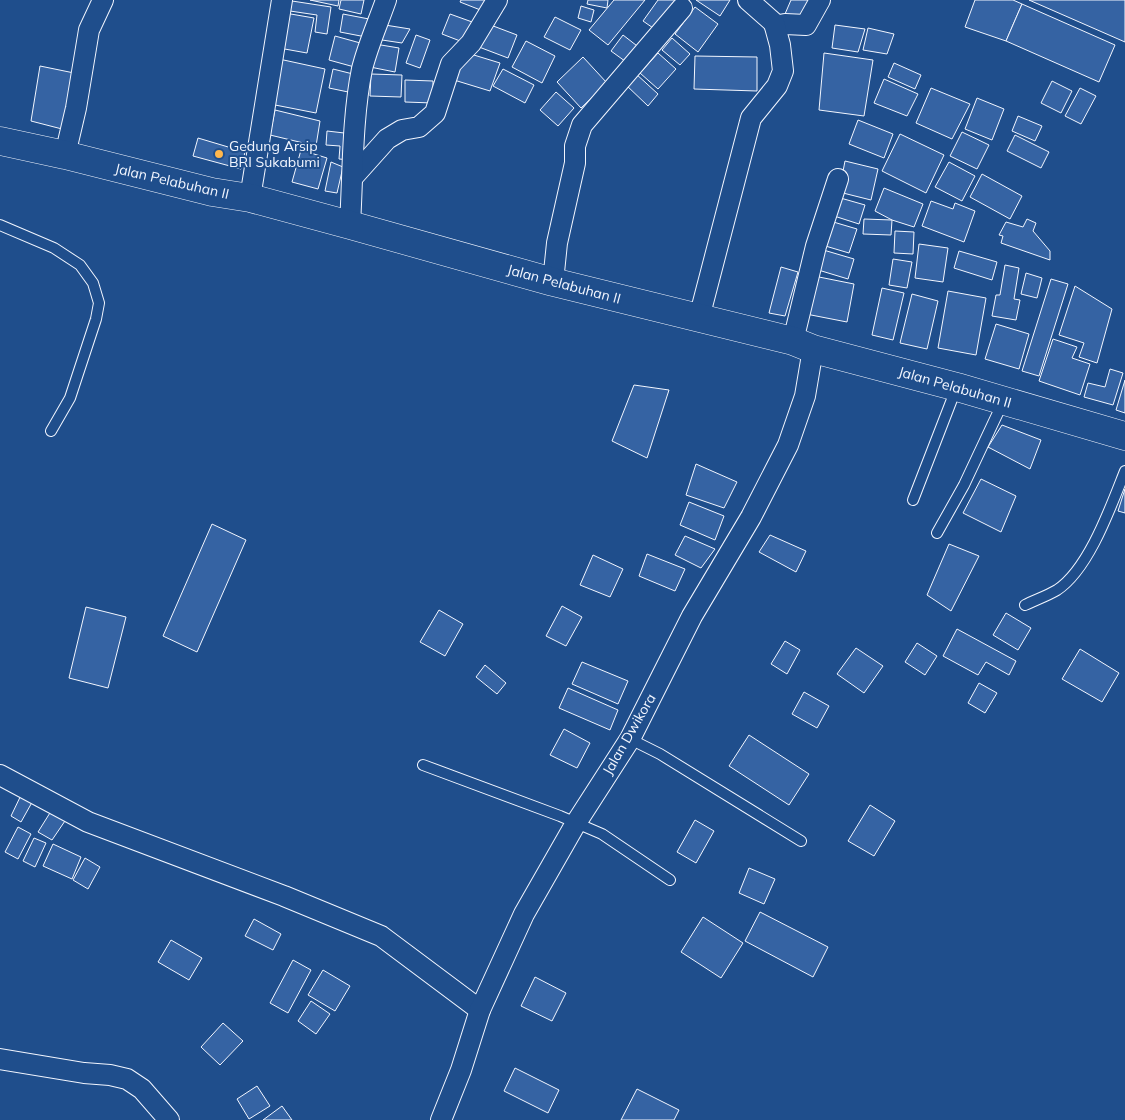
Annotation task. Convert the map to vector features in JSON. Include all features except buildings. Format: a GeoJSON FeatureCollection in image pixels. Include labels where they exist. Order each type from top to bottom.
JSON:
{"type":"FeatureCollection","features":[{"type":"Feature","properties":{"kind":"main road","name":"Jalan Pelabuhan II"},"geometry":{"type":"LineString","coordinates":[[0,141],[65,155],[212,192],[250,198],[553,282],[803,345],[1125,436]]}},
{"type":"Feature","properties":{"kind":"street"},"geometry":{"type":"LineString","coordinates":[[65,155],[76,108],[89,30],[103,0]]}},
{"type":"Feature","properties":{"kind":"street"},"geometry":{"type":"LineString","coordinates":[[250,198],[282,0]]}},
{"type":"Feature","properties":{"kind":"street"},"geometry":{"type":"LineString","coordinates":[[350,225],[357,99],[373,32],[386,0]]}},
{"type":"Feature","properties":{"kind":"street"},"geometry":{"type":"LineString","coordinates":[[353,177],[387,139],[402,130],[419,127],[435,113],[451,64],[471,43],[497,0]]}},
{"type":"Feature","properties":{"kind":"street"},"geometry":{"type":"LineString","coordinates":[[699,318],[751,118],[777,86],[782,71],[780,45],[775,26],[748,0]]}},
{"type":"Feature","properties":{"kind":"street"},"geometry":{"type":"LineString","coordinates":[[775,26],[785,24],[806,25],[820,0]]}},
{"type":"Feature","properties":{"kind":"street"},"geometry":{"type":"LineString","coordinates":[[553,282],[557,242],[575,163],[575,146],[582,125],[682,8]]}},
{"type":"Feature","properties":{"kind":"street","name":"Jalan Dwikora"},"geometry":{"type":"LineString","coordinates":[[441,1120],[461,1070],[480,1010],[524,914],[576,823],[630,739],[692,616],[751,517],[788,445],[805,396],[803,345],[816,246],[838,179]]}},
{"type":"Feature","properties":{"kind":"street"},"geometry":{"type":"LineString","coordinates":[[0,775],[88,822],[284,896],[381,936],[480,1010]]}},
{"type":"Feature","properties":{"kind":"street"},"geometry":{"type":"LineString","coordinates":[[0,1059],[127,1079],[142,1089],[169,1120]]}},
{"type":"Feature","properties":{"kind":"lane"},"geometry":{"type":"LineString","coordinates":[[0,225],[54,248],[80,265],[93,283],[98,303],[96,319],[70,398],[52,431]]}},
{"type":"Feature","properties":{"kind":"lane"},"geometry":{"type":"LineString","coordinates":[[913,500],[956,387]]}},
{"type":"Feature","properties":{"kind":"lane"},"geometry":{"type":"LineString","coordinates":[[938,533],[964,485],[1003,401]]}},
{"type":"Feature","properties":{"kind":"lane"},"geometry":{"type":"LineString","coordinates":[[1025,605],[1056,590],[1070,579],[1084,563],[1125,471]]}},
{"type":"Feature","properties":{"kind":"lane"},"geometry":{"type":"LineString","coordinates":[[630,739],[660,754],[801,841]]}},
{"type":"Feature","properties":{"kind":"lane"},"geometry":{"type":"LineString","coordinates":[[423,764],[602,834],[670,880]]}},
{"type":"Feature","properties":{"kind":"place","name":"Gedung Arsip BRI Sukabumi"},"geometry":{"type":"Point","coordinates":[219,154]}}]}
